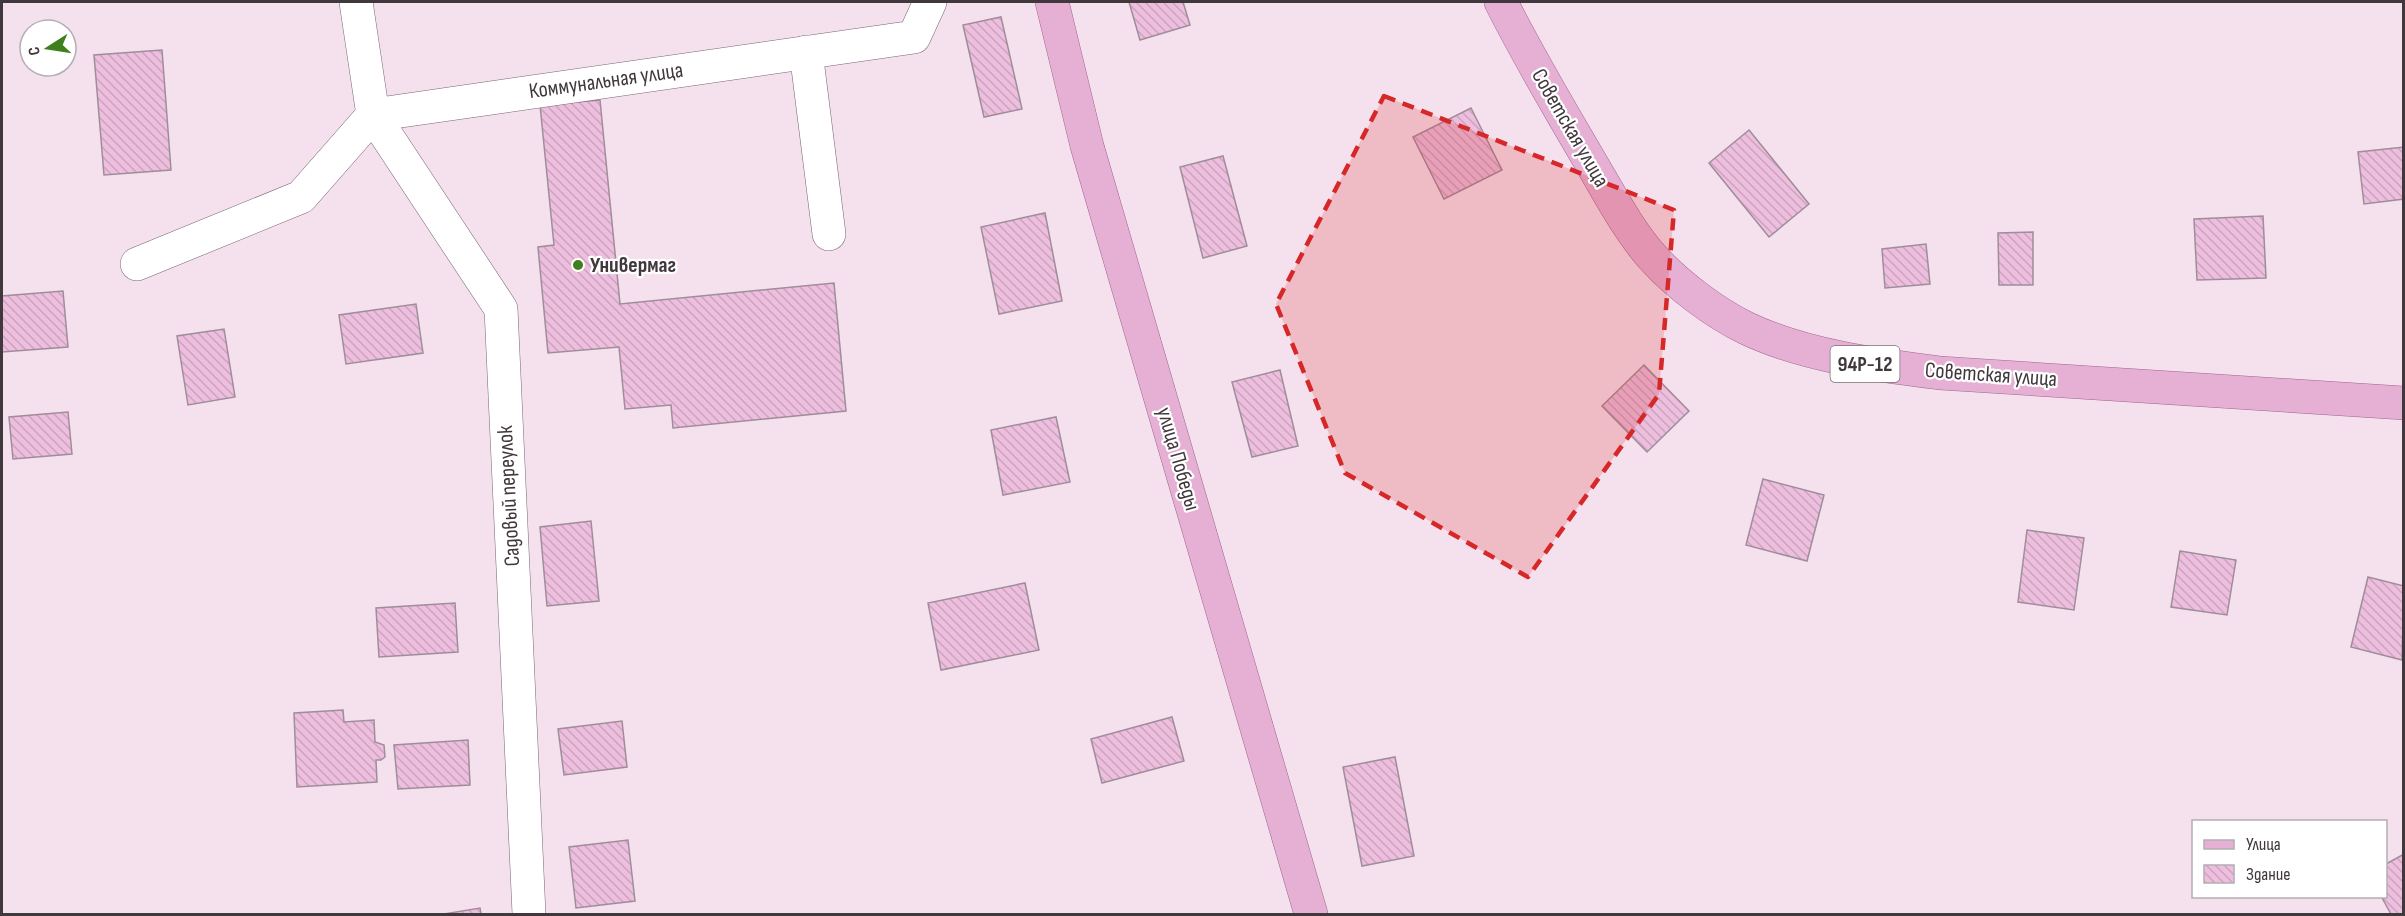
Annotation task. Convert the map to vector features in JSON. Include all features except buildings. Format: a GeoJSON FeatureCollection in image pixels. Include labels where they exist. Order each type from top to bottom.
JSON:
{"type":"FeatureCollection","features":[{"type":"Feature","properties":{"kind":"main road","name":"улица Победы"},"geometry":{"type":"LineString","coordinates":[[1052,2],[1087,146],[1311,915]]}},
{"type":"Feature","properties":{"kind":"main road","name":"Советская улица"},"geometry":{"type":"LineString","coordinates":[[1501,2],[1526,53],[1617,207],[1654,260],[1695,296],[1746,328],[1799,347],[1864,364],[1940,373],[2403,403]]}},
{"type":"Feature","properties":{"kind":"street"},"geometry":{"type":"LineString","coordinates":[[137,264],[301,197],[373,115],[356,2]]}},
{"type":"Feature","properties":{"kind":"street","name":"Коммунальная улица"},"geometry":{"type":"LineString","coordinates":[[373,115],[914,37],[930,2]]}},
{"type":"Feature","properties":{"kind":"street"},"geometry":{"type":"LineString","coordinates":[[806,52],[829,234]]}},
{"type":"Feature","properties":{"kind":"street","name":"Садовый переулок"},"geometry":{"type":"LineString","coordinates":[[373,115],[501,309],[529,915]]}},
{"type":"Feature","properties":{"kind":"highlighted area"},"geometry":{"type":"Polygon","coordinates":[[[1384,96],[1674,210],[1659,394],[1528,577],[1345,473],[1276,304],[1384,96]]]}},
{"type":"Feature","properties":{"kind":"place","name":"Универмаг"},"geometry":{"type":"Point","coordinates":[578,265]}}]}
